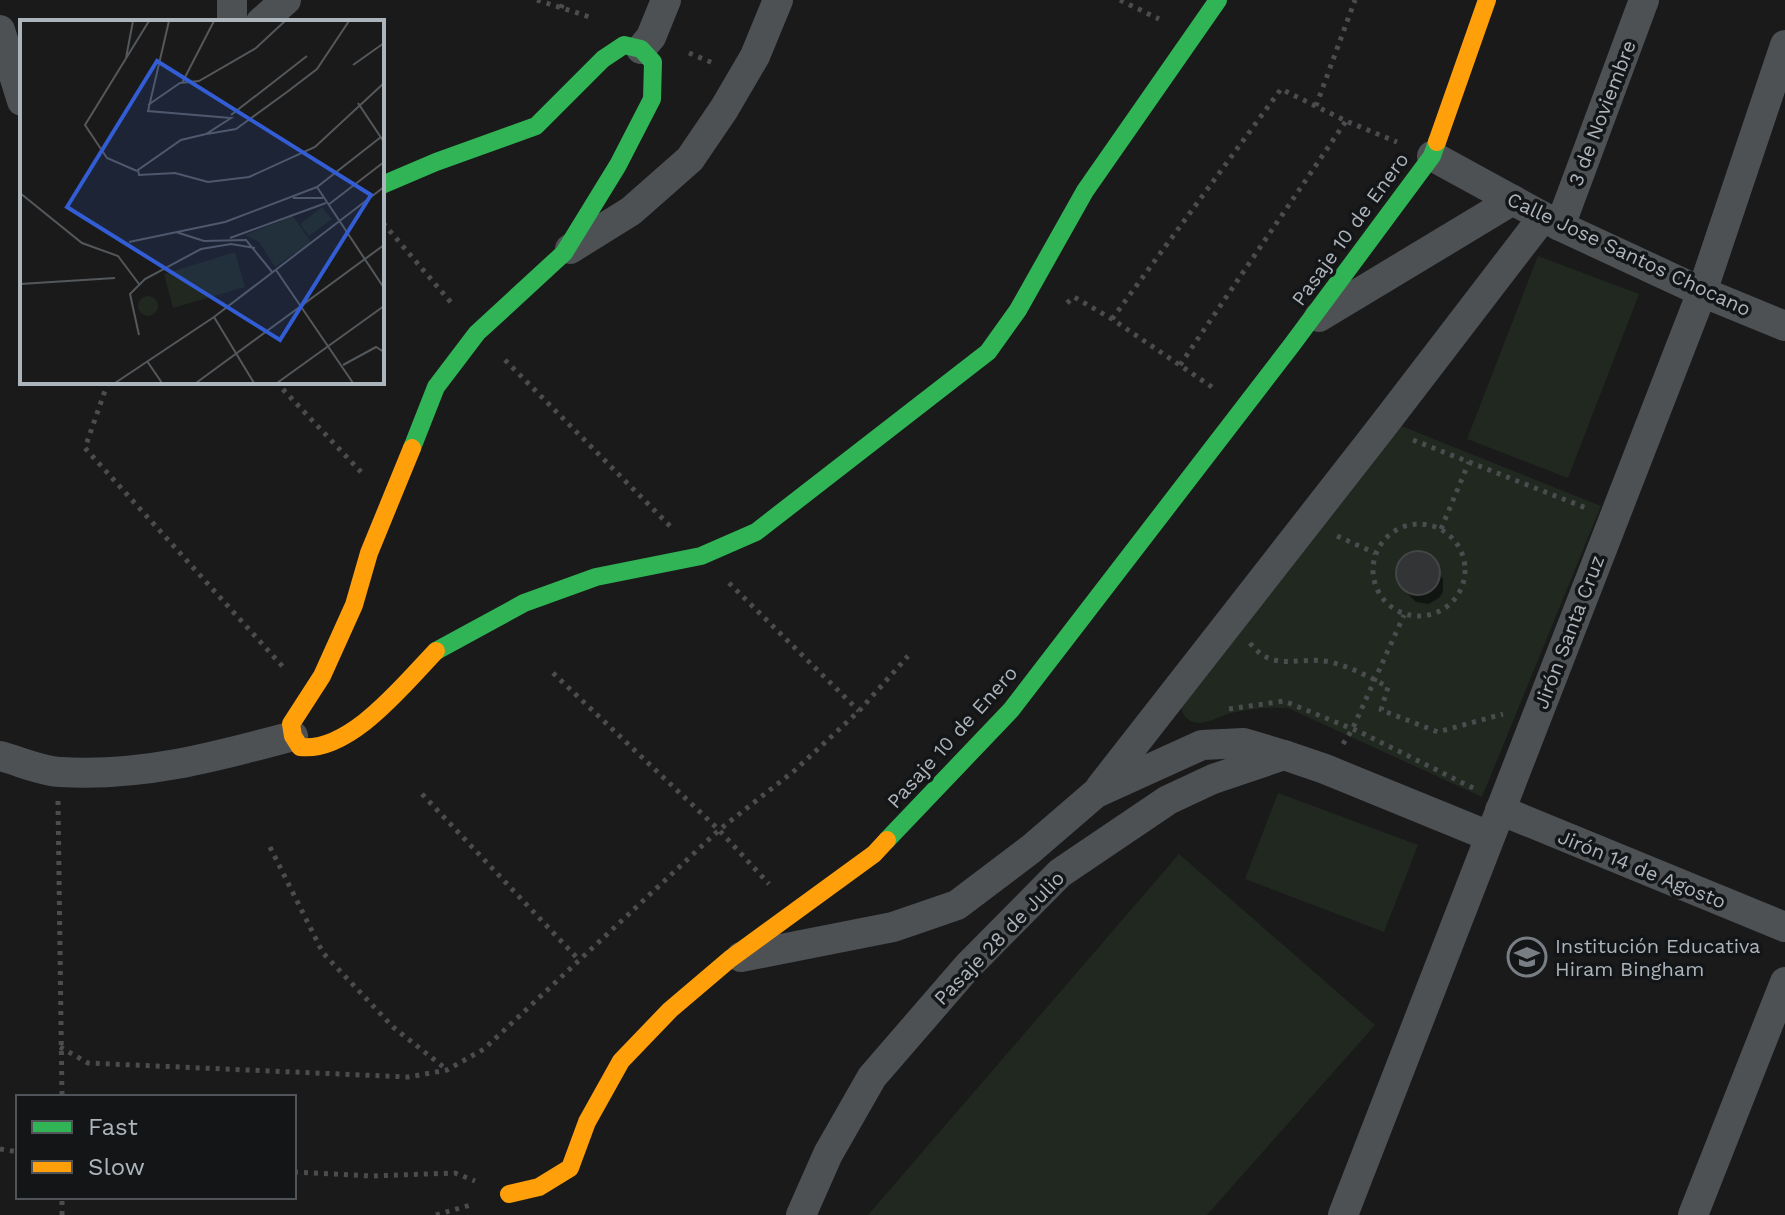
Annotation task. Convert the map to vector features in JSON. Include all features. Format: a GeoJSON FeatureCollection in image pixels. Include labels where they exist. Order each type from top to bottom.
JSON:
{"type":"FeatureCollection","features":[{"type":"Feature","properties":{"kind":"street"},"geometry":{"type":"LineString","coordinates":[[263,20],[286,0]]}},
{"type":"Feature","properties":{"kind":"street"},"geometry":{"type":"LineString","coordinates":[[641,49],[651,37],[666,0]]}},
{"type":"Feature","properties":{"kind":"street"},"geometry":{"type":"LineString","coordinates":[[778,0],[755,56],[690,159],[631,211],[564,253],[477,333],[436,387],[369,553],[354,605],[322,676],[291,724],[293,736],[300,747],[316,749],[335,741],[373,715],[437,650],[524,603],[596,577],[701,556],[756,532],[988,352],[1018,310],[1085,191],[1218,0]]}},
{"type":"Feature","properties":{"kind":"street","name":"Pasaje 10 de Enero"},"geometry":{"type":"LineString","coordinates":[[509,1194],[539,1187],[570,1168],[587,1122],[621,1061],[670,1010],[730,959],[874,854],[1011,710],[1307,325],[1432,156],[1487,0]]}},
{"type":"Feature","properties":{"kind":"street","name":"3 de Noviembre"},"geometry":{"type":"LineString","coordinates":[[1096,793],[1382,427],[1551,221],[1644,0]]}},
{"type":"Feature","properties":{"kind":"street"},"geometry":{"type":"LineString","coordinates":[[0,30],[20,95]]}},
{"type":"Feature","properties":{"kind":"street"},"geometry":{"type":"LineString","coordinates":[[384,184],[536,126],[603,59],[624,45],[641,49],[653,62],[652,99],[618,165],[564,253]]}},
{"type":"Feature","properties":{"kind":"street","name":"Jirón Santa Cruz"},"geometry":{"type":"LineString","coordinates":[[1343,1215],[1702,292],[1785,45]]}},
{"type":"Feature","properties":{"kind":"street","name":"Calle Jose Santos Chocano"},"geometry":{"type":"LineString","coordinates":[[1432,156],[1551,221],[1702,292],[1785,326]]}},
{"type":"Feature","properties":{"kind":"street"},"geometry":{"type":"LineString","coordinates":[[1307,325],[1513,200]]}},
{"type":"Feature","properties":{"kind":"street"},"geometry":{"type":"LineString","coordinates":[[0,756],[58,772],[161,769],[211,759],[293,736]]}},
{"type":"Feature","properties":{"kind":"street","name":"Jirón 14 de Agosto"},"geometry":{"type":"LineString","coordinates":[[1096,793],[1202,745],[1244,743],[1325,769],[1497,816],[1785,927]]}},
{"type":"Feature","properties":{"kind":"street","name":"Pasaje 28 de Julio"},"geometry":{"type":"LineString","coordinates":[[801,1215],[828,1154],[872,1077],[968,966],[1060,873],[1168,800],[1213,779],[1284,755]]}},
{"type":"Feature","properties":{"kind":"street"},"geometry":{"type":"LineString","coordinates":[[730,959],[893,927],[957,905],[1031,849],[1096,793]]}},
{"type":"Feature","properties":{"kind":"street"},"geometry":{"type":"LineString","coordinates":[[1693,1215],[1785,982]]}},
{"type":"Feature","properties":{"kind":"path"},"geometry":{"type":"LineString","coordinates":[[561,8],[564,0]]}},
{"type":"Feature","properties":{"kind":"path"},"geometry":{"type":"LineString","coordinates":[[1316,106],[1355,0]]}},
{"type":"Feature","properties":{"kind":"path"},"geometry":{"type":"LineString","coordinates":[[1112,319],[1281,89],[1346,121],[1432,156]]}},
{"type":"Feature","properties":{"kind":"path"},"geometry":{"type":"LineString","coordinates":[[1180,365],[1346,121]]}},
{"type":"Feature","properties":{"kind":"path"},"geometry":{"type":"LineString","coordinates":[[384,224],[477,333],[859,711]]}},
{"type":"Feature","properties":{"kind":"path"},"geometry":{"type":"LineString","coordinates":[[1063,307],[1074,297],[1112,319],[1243,408]]}},
{"type":"Feature","properties":{"kind":"path"},"geometry":{"type":"LineString","coordinates":[[107,384],[85,448],[309,696]]}},
{"type":"Feature","properties":{"kind":"path"},"geometry":{"type":"LineString","coordinates":[[278,384],[390,502]]}},
{"type":"Feature","properties":{"kind":"path"},"geometry":{"type":"LineString","coordinates":[[1382,427],[1613,519]]}},
{"type":"Feature","properties":{"kind":"path"},"geometry":{"type":"LineString","coordinates":[[1441,529],[1469,462]]}},
{"type":"Feature","properties":{"kind":"path"},"geometry":{"type":"LineString","coordinates":[[1410,524],[1426,524],[1441,529],[1453,538],[1462,551],[1464,582],[1458,596],[1434,614],[1419,617],[1404,615],[1390,608],[1373,583],[1375,553],[1396,529],[1410,524]]}},
{"type":"Feature","properties":{"kind":"path"},"geometry":{"type":"LineString","coordinates":[[1335,535],[1375,553]]}},
{"type":"Feature","properties":{"kind":"path"},"geometry":{"type":"LineString","coordinates":[[1325,769],[1352,730],[1404,615]]}},
{"type":"Feature","properties":{"kind":"path"},"geometry":{"type":"LineString","coordinates":[[1244,632],[1261,656],[1276,662],[1327,661],[1374,679],[1388,687],[1381,710],[1438,732],[1512,712]]}},
{"type":"Feature","properties":{"kind":"path"},"geometry":{"type":"LineString","coordinates":[[60,1047],[88,1063],[408,1077],[447,1070],[484,1049],[719,830],[794,771],[859,711],[908,656]]}},
{"type":"Feature","properties":{"kind":"path"},"geometry":{"type":"LineString","coordinates":[[553,673],[719,830],[795,912]]}},
{"type":"Feature","properties":{"kind":"path"},"geometry":{"type":"LineString","coordinates":[[1226,711],[1238,706],[1284,701],[1352,730],[1497,816]]}},
{"type":"Feature","properties":{"kind":"path"},"geometry":{"type":"LineString","coordinates":[[58,772],[62,1095]]}},
{"type":"Feature","properties":{"kind":"path"},"geometry":{"type":"LineString","coordinates":[[422,794],[580,961]]}},
{"type":"Feature","properties":{"kind":"path"},"geometry":{"type":"LineString","coordinates":[[270,847],[323,953],[393,1027],[447,1070]]}},
{"type":"Feature","properties":{"kind":"path"},"geometry":{"type":"LineString","coordinates":[[296,1172],[371,1176],[455,1173],[509,1194]]}},
{"type":"Feature","properties":{"kind":"shaded area"},"geometry":{"type":"Polygon","coordinates":[[[1538,256],[1639,294],[1568,478],[1467,439],[1538,256]]]}},
{"type":"Feature","properties":{"kind":"shaded area"},"geometry":{"type":"Polygon","coordinates":[[[1394,423],[1601,506],[1482,797],[1288,708],[1231,713],[1195,723],[1183,714],[1180,703],[1394,423]]]}},
{"type":"Feature","properties":{"kind":"shaded area"},"geometry":{"type":"Polygon","coordinates":[[[1278,793],[1418,845],[1384,932],[1245,879],[1278,793]]]}},
{"type":"Feature","properties":{"kind":"shaded area"},"geometry":{"type":"Polygon","coordinates":[[[1179,854],[1375,1025],[1207,1215],[868,1215],[1179,854]]]}},
{"type":"Feature","properties":{"kind":"building"},"geometry":{"type":"Polygon","coordinates":[[[1418,551],[1433,558],[1440,573],[1433,588],[1418,595],[1403,588],[1396,573],[1403,558],[1418,551]]]}},
{"type":"Feature","properties":{"kind":"traffic: fast"},"geometry":{"type":"LineString","coordinates":[[436,651],[524,603],[596,577],[701,556],[756,532],[988,352],[1018,310],[1085,191],[1218,0]]}},
{"type":"Feature","properties":{"kind":"traffic: fast"},"geometry":{"type":"LineString","coordinates":[[384,184],[536,126],[603,59],[624,45],[641,49],[653,62],[652,99],[618,165],[564,253],[477,333],[436,387],[412,448]]}},
{"type":"Feature","properties":{"kind":"traffic: fast"},"geometry":{"type":"LineString","coordinates":[[887,840],[1011,710],[1291,346],[1432,156],[1437,142]]}},
{"type":"Feature","properties":{"kind":"traffic: slow"},"geometry":{"type":"LineString","coordinates":[[1437,142],[1487,0]]}},
{"type":"Feature","properties":{"kind":"traffic: slow"},"geometry":{"type":"LineString","coordinates":[[412,448],[369,553],[354,605],[322,676],[291,724],[293,736],[300,747],[319,746],[357,728],[375,714],[436,651]]}},
{"type":"Feature","properties":{"kind":"traffic: slow"},"geometry":{"type":"LineString","coordinates":[[509,1194],[539,1187],[570,1168],[587,1122],[621,1061],[670,1010],[730,959],[874,854],[887,840]]}},
{"type":"Feature","properties":{"kind":"place","name":"Institución Educativa Hiram Bingham"},"geometry":{"type":"Point","coordinates":[1527,957]}}]}
